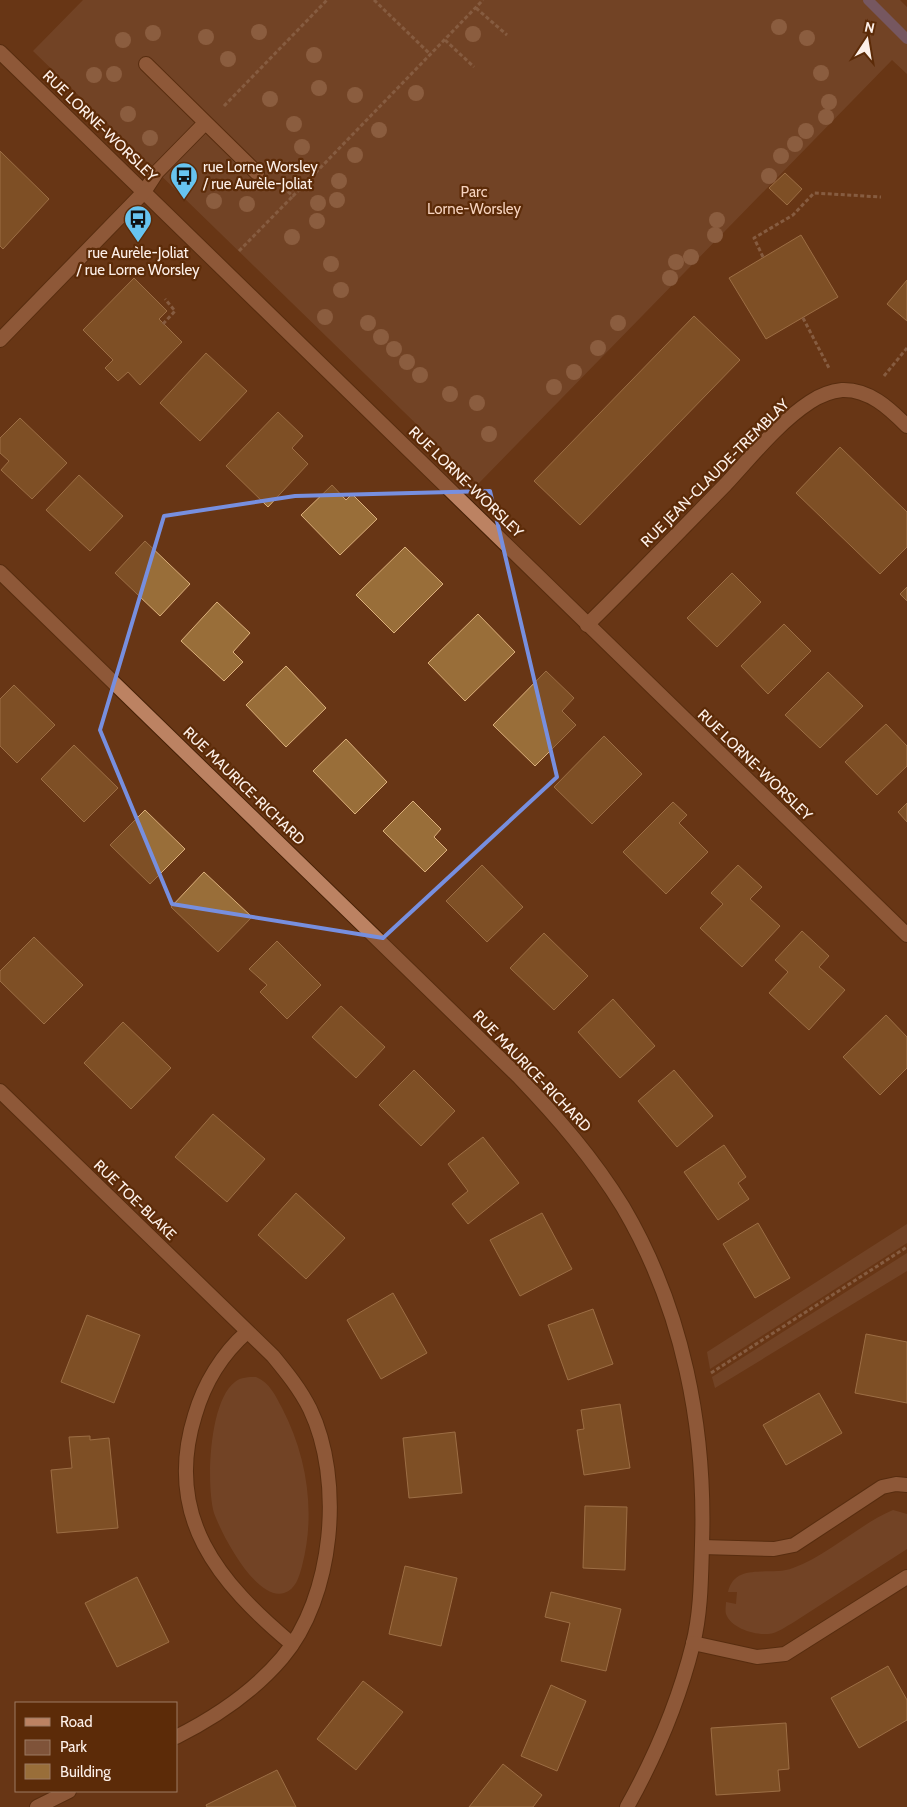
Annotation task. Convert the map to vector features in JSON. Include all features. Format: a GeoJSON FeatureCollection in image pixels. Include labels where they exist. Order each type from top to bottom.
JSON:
{"type":"FeatureCollection","features":[{"type":"Feature","properties":{"kind":"street","name":"RUE LORNE-WORSLEY"},"geometry":{"type":"LineString","coordinates":[[0,52],[907,935]]}},
{"type":"Feature","properties":{"kind":"street"},"geometry":{"type":"LineString","coordinates":[[146,64],[257,173]]}},
{"type":"Feature","properties":{"kind":"street"},"geometry":{"type":"LineString","coordinates":[[0,340],[144,192],[156,172],[205,123]]}},
{"type":"Feature","properties":{"kind":"street","name":"RUE JEAN-CLAUDE-TREMBLAY"},"geometry":{"type":"LineString","coordinates":[[587,625],[628,586],[771,436],[811,401],[841,390],[856,391],[872,397],[885,405],[907,426]]}},
{"type":"Feature","properties":{"kind":"street","name":"RUE MAURICE-RICHARD"},"geometry":{"type":"LineString","coordinates":[[0,572],[480,1038],[550,1110],[583,1148],[623,1208],[659,1283],[681,1344],[696,1422],[702,1475],[702,1576],[693,1643],[666,1722],[642,1780],[627,1807]]}},
{"type":"Feature","properties":{"kind":"street","name":"RUE TOE-BLAKE"},"geometry":{"type":"LineString","coordinates":[[0,1091],[246,1332],[273,1356],[296,1384],[310,1410],[322,1442],[330,1473],[328,1536],[324,1566],[315,1597],[292,1644],[264,1678],[243,1696],[216,1715],[178,1736]]}},
{"type":"Feature","properties":{"kind":"street"},"geometry":{"type":"LineString","coordinates":[[246,1332],[225,1355],[198,1404],[187,1450],[186,1477],[189,1505],[211,1558],[236,1594],[292,1644]]}},
{"type":"Feature","properties":{"kind":"street"},"geometry":{"type":"LineString","coordinates":[[702,1547],[774,1549],[794,1545],[882,1487],[896,1484],[907,1485]]}},
{"type":"Feature","properties":{"kind":"street"},"geometry":{"type":"LineString","coordinates":[[693,1643],[757,1657],[785,1654],[907,1576]]}},
{"type":"Feature","properties":{"kind":"street"},"geometry":{"type":"LineString","coordinates":[[36,1807],[67,1792]]}},
{"type":"Feature","properties":{"kind":"path"},"geometry":{"type":"LineString","coordinates":[[205,123],[238,93],[327,0]]}},
{"type":"Feature","properties":{"kind":"path"},"geometry":{"type":"LineString","coordinates":[[374,0],[430,54]]}},
{"type":"Feature","properties":{"kind":"path"},"geometry":{"type":"LineString","coordinates":[[238,252],[483,0]]}},
{"type":"Feature","properties":{"kind":"path"},"geometry":{"type":"LineString","coordinates":[[476,8],[506,35]]}},
{"type":"Feature","properties":{"kind":"path"},"geometry":{"type":"LineString","coordinates":[[444,40],[474,67]]}},
{"type":"Feature","properties":{"kind":"path"},"geometry":{"type":"LineString","coordinates":[[275,179],[293,196]]}},
{"type":"Feature","properties":{"kind":"path"},"geometry":{"type":"LineString","coordinates":[[763,258],[754,238],[793,216],[814,193],[881,197]]}},
{"type":"Feature","properties":{"kind":"path"},"geometry":{"type":"LineString","coordinates":[[163,324],[175,311],[164,299]]}},
{"type":"Feature","properties":{"kind":"path"},"geometry":{"type":"LineString","coordinates":[[803,318],[829,368]]}},
{"type":"Feature","properties":{"kind":"path"},"geometry":{"type":"LineString","coordinates":[[884,376],[907,348]]}},
{"type":"Feature","properties":{"kind":"path"},"geometry":{"type":"LineString","coordinates":[[710,1373],[907,1247]]}},
{"type":"Feature","properties":{"kind":"highlighted area"},"geometry":{"type":"Polygon","coordinates":[[[490,491],[557,777],[383,938],[172,904],[100,730],[164,516],[295,496],[490,491]]]}},
{"type":"Feature","properties":{"kind":"green space","name":"Parc Lorne-Worsley"},"geometry":{"type":"Polygon","coordinates":[[[83,0],[900,0],[907,7],[907,74],[892,60],[478,484],[33,51],[83,0]]]}},
{"type":"Feature","properties":{"kind":"green space"},"geometry":{"type":"Polygon","coordinates":[[[907,1224],[907,1243],[710,1369],[707,1352],[907,1224]]]}},
{"type":"Feature","properties":{"kind":"green space"},"geometry":{"type":"Polygon","coordinates":[[[907,1253],[907,1271],[715,1388],[712,1377],[907,1253]]]}},
{"type":"Feature","properties":{"kind":"green space"},"geometry":{"type":"Polygon","coordinates":[[[256,1377],[269,1386],[291,1426],[298,1445],[307,1485],[308,1526],[302,1566],[294,1586],[284,1593],[273,1593],[262,1587],[252,1577],[224,1536],[214,1513],[212,1500],[210,1464],[215,1424],[220,1407],[226,1392],[237,1380],[256,1377]]]}},
{"type":"Feature","properties":{"kind":"green space"},"geometry":{"type":"Polygon","coordinates":[[[893,1510],[907,1514],[907,1549],[781,1630],[768,1634],[750,1632],[738,1627],[729,1619],[726,1613],[726,1602],[736,1604],[737,1592],[728,1592],[732,1582],[738,1576],[746,1573],[793,1568],[819,1556],[880,1516],[893,1510]]]}},
{"type":"Feature","properties":{"kind":"building"},"geometry":{"type":"Polygon","coordinates":[[[0,151],[49,199],[3,249],[0,246],[0,151]]]}},
{"type":"Feature","properties":{"kind":"building"},"geometry":{"type":"Polygon","coordinates":[[[785,173],[802,189],[787,205],[769,188],[785,173]]]}},
{"type":"Feature","properties":{"kind":"building"},"geometry":{"type":"Polygon","coordinates":[[[801,235],[838,297],[766,339],[729,278],[801,235]]]}},
{"type":"Feature","properties":{"kind":"building"},"geometry":{"type":"Polygon","coordinates":[[[134,278],[167,311],[159,319],[182,342],[140,385],[128,372],[118,381],[105,368],[113,360],[83,330],[134,278]]]}},
{"type":"Feature","properties":{"kind":"building"},"geometry":{"type":"Polygon","coordinates":[[[907,280],[907,321],[887,304],[907,280]]]}},
{"type":"Feature","properties":{"kind":"building"},"geometry":{"type":"Polygon","coordinates":[[[694,316],[740,360],[580,525],[534,481],[694,316]]]}},
{"type":"Feature","properties":{"kind":"building"},"geometry":{"type":"Polygon","coordinates":[[[206,353],[247,391],[200,441],[160,403],[206,353]]]}},
{"type":"Feature","properties":{"kind":"building"},"geometry":{"type":"Polygon","coordinates":[[[278,412],[303,436],[292,448],[308,464],[268,507],[226,466],[278,412]]]}},
{"type":"Feature","properties":{"kind":"building"},"geometry":{"type":"Polygon","coordinates":[[[20,418],[67,463],[32,499],[1,470],[9,461],[0,453],[0,438],[20,418]]]}},
{"type":"Feature","properties":{"kind":"building"},"geometry":{"type":"Polygon","coordinates":[[[840,447],[907,512],[907,547],[880,574],[796,493],[840,447]]]}},
{"type":"Feature","properties":{"kind":"building"},"geometry":{"type":"Polygon","coordinates":[[[79,475],[123,516],[90,551],[46,510],[79,475]]]}},
{"type":"Feature","properties":{"kind":"building"},"geometry":{"type":"Polygon","coordinates":[[[332,485],[346,500],[352,494],[377,519],[340,555],[301,515],[332,485]]]}},
{"type":"Feature","properties":{"kind":"building"},"geometry":{"type":"Polygon","coordinates":[[[145,541],[190,584],[160,616],[115,573],[145,541]]]}},
{"type":"Feature","properties":{"kind":"building"},"geometry":{"type":"Polygon","coordinates":[[[405,547],[443,584],[394,633],[356,595],[405,547]]]}},
{"type":"Feature","properties":{"kind":"building"},"geometry":{"type":"Polygon","coordinates":[[[732,573],[761,602],[717,647],[687,618],[732,573]]]}},
{"type":"Feature","properties":{"kind":"building"},"geometry":{"type":"Polygon","coordinates":[[[907,587],[907,601],[900,594],[907,587]]]}},
{"type":"Feature","properties":{"kind":"building"},"geometry":{"type":"Polygon","coordinates":[[[217,602],[250,633],[233,652],[243,662],[224,681],[181,641],[217,602]]]}},
{"type":"Feature","properties":{"kind":"building"},"geometry":{"type":"Polygon","coordinates":[[[478,614],[515,652],[465,701],[428,663],[478,614]]]}},
{"type":"Feature","properties":{"kind":"building"},"geometry":{"type":"Polygon","coordinates":[[[784,624],[811,651],[768,694],[741,666],[784,624]]]}},
{"type":"Feature","properties":{"kind":"building"},"geometry":{"type":"Polygon","coordinates":[[[286,666],[326,708],[286,747],[246,705],[286,666]]]}},
{"type":"Feature","properties":{"kind":"building"},"geometry":{"type":"Polygon","coordinates":[[[546,671],[574,698],[562,711],[576,725],[535,766],[493,725],[546,671]]]}},
{"type":"Feature","properties":{"kind":"building"},"geometry":{"type":"Polygon","coordinates":[[[828,672],[863,706],[820,748],[785,715],[828,672]]]}},
{"type":"Feature","properties":{"kind":"building"},"geometry":{"type":"Polygon","coordinates":[[[14,685],[55,725],[17,763],[0,746],[0,699],[14,685]]]}},
{"type":"Feature","properties":{"kind":"building"},"geometry":{"type":"Polygon","coordinates":[[[886,724],[907,746],[907,766],[877,795],[845,762],[886,724]]]}},
{"type":"Feature","properties":{"kind":"building"},"geometry":{"type":"Polygon","coordinates":[[[604,736],[642,774],[592,824],[554,787],[604,736]]]}},
{"type":"Feature","properties":{"kind":"building"},"geometry":{"type":"Polygon","coordinates":[[[346,739],[387,782],[355,814],[313,771],[346,739]]]}},
{"type":"Feature","properties":{"kind":"building"},"geometry":{"type":"Polygon","coordinates":[[[74,745],[118,788],[84,822],[41,779],[74,745]]]}},
{"type":"Feature","properties":{"kind":"building"},"geometry":{"type":"Polygon","coordinates":[[[413,801],[441,829],[434,837],[447,850],[425,872],[383,831],[413,801]]]}},
{"type":"Feature","properties":{"kind":"building"},"geometry":{"type":"Polygon","coordinates":[[[673,802],[687,815],[679,823],[708,852],[666,894],[623,852],[673,802]]]}},
{"type":"Feature","properties":{"kind":"building"},"geometry":{"type":"Polygon","coordinates":[[[907,803],[907,822],[898,812],[907,803]]]}},
{"type":"Feature","properties":{"kind":"building"},"geometry":{"type":"Polygon","coordinates":[[[145,810],[185,849],[150,884],[110,845],[145,810]]]}},
{"type":"Feature","properties":{"kind":"building"},"geometry":{"type":"Polygon","coordinates":[[[482,865],[523,907],[487,942],[446,901],[482,865]]]}},
{"type":"Feature","properties":{"kind":"building"},"geometry":{"type":"Polygon","coordinates":[[[738,865],[762,887],[750,899],[780,926],[742,967],[700,928],[723,904],[711,893],[738,865]]]}},
{"type":"Feature","properties":{"kind":"building"},"geometry":{"type":"Polygon","coordinates":[[[204,872],[252,917],[218,952],[171,907],[204,872]]]}},
{"type":"Feature","properties":{"kind":"building"},"geometry":{"type":"Polygon","coordinates":[[[802,931],[829,956],[819,967],[845,990],[809,1030],[769,993],[788,972],[775,960],[802,931]]]}},
{"type":"Feature","properties":{"kind":"building"},"geometry":{"type":"Polygon","coordinates":[[[544,933],[588,976],[554,1010],[510,968],[544,933]]]}},
{"type":"Feature","properties":{"kind":"building"},"geometry":{"type":"Polygon","coordinates":[[[34,937],[83,985],[44,1024],[0,981],[0,971],[34,937]]]}},
{"type":"Feature","properties":{"kind":"building"},"geometry":{"type":"Polygon","coordinates":[[[277,941],[321,985],[287,1019],[260,992],[267,985],[249,969],[277,941]]]}},
{"type":"Feature","properties":{"kind":"building"},"geometry":{"type":"Polygon","coordinates":[[[613,999],[655,1046],[620,1078],[578,1032],[613,999]]]}},
{"type":"Feature","properties":{"kind":"building"},"geometry":{"type":"Polygon","coordinates":[[[341,1006],[385,1047],[356,1078],[312,1037],[341,1006]]]}},
{"type":"Feature","properties":{"kind":"building"},"geometry":{"type":"Polygon","coordinates":[[[886,1015],[907,1037],[907,1068],[880,1095],[843,1057],[886,1015]]]}},
{"type":"Feature","properties":{"kind":"building"},"geometry":{"type":"Polygon","coordinates":[[[123,1022],[171,1068],[131,1109],[84,1063],[123,1022]]]}},
{"type":"Feature","properties":{"kind":"building"},"geometry":{"type":"Polygon","coordinates":[[[414,1070],[455,1111],[421,1146],[379,1105],[414,1070]]]}},
{"type":"Feature","properties":{"kind":"building"},"geometry":{"type":"Polygon","coordinates":[[[674,1070],[713,1116],[677,1147],[638,1101],[674,1070]]]}},
{"type":"Feature","properties":{"kind":"building"},"geometry":{"type":"Polygon","coordinates":[[[213,1114],[265,1159],[227,1202],[175,1157],[213,1114]]]}},
{"type":"Feature","properties":{"kind":"building"},"geometry":{"type":"Polygon","coordinates":[[[483,1137],[519,1183],[468,1224],[452,1204],[468,1191],[448,1164],[483,1137]]]}},
{"type":"Feature","properties":{"kind":"building"},"geometry":{"type":"Polygon","coordinates":[[[724,1145],[746,1177],[738,1183],[749,1199],[718,1220],[684,1172],[724,1145]]]}},
{"type":"Feature","properties":{"kind":"building"},"geometry":{"type":"Polygon","coordinates":[[[296,1193],[345,1238],[306,1279],[258,1235],[296,1193]]]}},
{"type":"Feature","properties":{"kind":"building"},"geometry":{"type":"Polygon","coordinates":[[[542,1213],[572,1269],[520,1296],[490,1240],[542,1213]]]}},
{"type":"Feature","properties":{"kind":"building"},"geometry":{"type":"Polygon","coordinates":[[[758,1223],[790,1278],[755,1298],[723,1244],[758,1223]]]}},
{"type":"Feature","properties":{"kind":"building"},"geometry":{"type":"Polygon","coordinates":[[[393,1293],[427,1353],[381,1379],[347,1320],[393,1293]]]}},
{"type":"Feature","properties":{"kind":"building"},"geometry":{"type":"Polygon","coordinates":[[[593,1309],[613,1364],[568,1380],[548,1325],[593,1309]]]}},
{"type":"Feature","properties":{"kind":"building"},"geometry":{"type":"Polygon","coordinates":[[[87,1315],[140,1335],[114,1403],[61,1382],[87,1315]]]}},
{"type":"Feature","properties":{"kind":"building"},"geometry":{"type":"Polygon","coordinates":[[[866,1334],[907,1342],[907,1403],[855,1393],[866,1334]]]}},
{"type":"Feature","properties":{"kind":"building"},"geometry":{"type":"Polygon","coordinates":[[[819,1393],[842,1433],[786,1465],[763,1425],[819,1393]]]}},
{"type":"Feature","properties":{"kind":"building"},"geometry":{"type":"Polygon","coordinates":[[[620,1404],[630,1468],[584,1475],[577,1430],[584,1429],[581,1410],[620,1404]]]}},
{"type":"Feature","properties":{"kind":"building"},"geometry":{"type":"Polygon","coordinates":[[[455,1432],[462,1493],[409,1498],[403,1438],[455,1432]]]}},
{"type":"Feature","properties":{"kind":"building"},"geometry":{"type":"Polygon","coordinates":[[[90,1436],[90,1440],[109,1438],[118,1528],[57,1533],[51,1470],[72,1468],[69,1437],[90,1436]]]}},
{"type":"Feature","properties":{"kind":"building"},"geometry":{"type":"Polygon","coordinates":[[[585,1506],[627,1507],[625,1570],[583,1568],[585,1506]]]}},
{"type":"Feature","properties":{"kind":"building"},"geometry":{"type":"Polygon","coordinates":[[[405,1566],[457,1578],[441,1646],[389,1634],[405,1566]]]}},
{"type":"Feature","properties":{"kind":"building"},"geometry":{"type":"Polygon","coordinates":[[[137,1577],[169,1642],[117,1667],[85,1603],[137,1577]]]}},
{"type":"Feature","properties":{"kind":"building"},"geometry":{"type":"Polygon","coordinates":[[[551,1592],[621,1609],[606,1671],[561,1661],[570,1623],[545,1617],[551,1592]]]}},
{"type":"Feature","properties":{"kind":"building"},"geometry":{"type":"Polygon","coordinates":[[[888,1666],[907,1700],[907,1720],[859,1748],[831,1698],[888,1666]]]}},
{"type":"Feature","properties":{"kind":"building"},"geometry":{"type":"Polygon","coordinates":[[[363,1681],[403,1712],[356,1770],[317,1739],[363,1681]]]}},
{"type":"Feature","properties":{"kind":"building"},"geometry":{"type":"Polygon","coordinates":[[[551,1685],[586,1701],[557,1771],[521,1756],[551,1685]]]}},
{"type":"Feature","properties":{"kind":"building"},"geometry":{"type":"Polygon","coordinates":[[[786,1723],[789,1769],[778,1770],[780,1791],[716,1795],[711,1728],[786,1723]]]}},
{"type":"Feature","properties":{"kind":"building"},"geometry":{"type":"Polygon","coordinates":[[[503,1764],[542,1795],[533,1807],[469,1807],[503,1764]]]}},
{"type":"Feature","properties":{"kind":"building"},"geometry":{"type":"Polygon","coordinates":[[[277,1770],[296,1807],[207,1807],[206,1805],[277,1770]]]}},
{"type":"Feature","properties":{"kind":"waterway"},"geometry":{"type":"LineString","coordinates":[[868,0],[907,39]]}},
{"type":"Feature","properties":{"kind":"place","name":"rue Lorne Worsley / rue Aurèle-Joliat"},"geometry":{"type":"Point","coordinates":[184,200]}},
{"type":"Feature","properties":{"kind":"place","name":"rue Aurèle-Joliat / rue Lorne Worsley"},"geometry":{"type":"Point","coordinates":[138,243]}}]}
